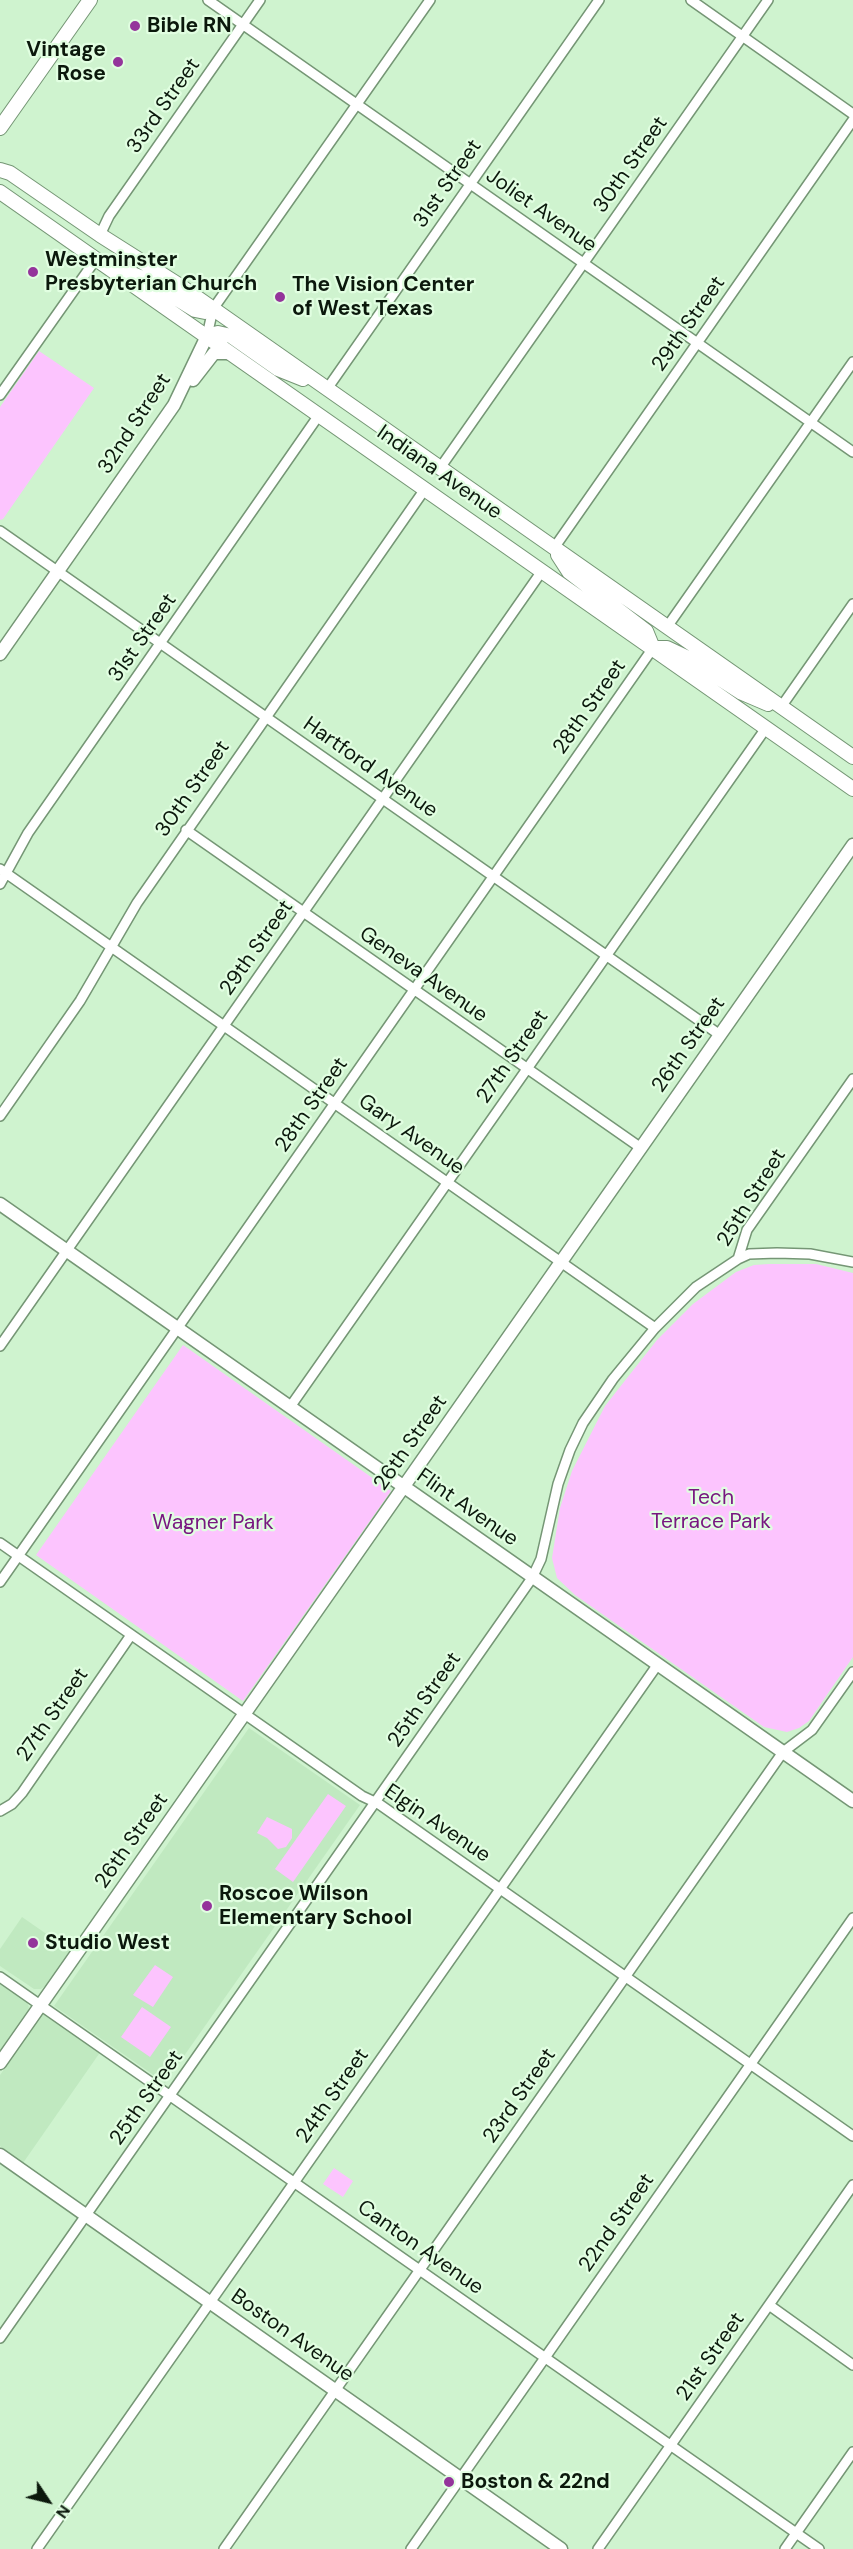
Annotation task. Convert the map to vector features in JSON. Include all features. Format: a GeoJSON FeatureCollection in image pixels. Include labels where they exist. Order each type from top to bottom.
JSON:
{"type":"FeatureCollection","features":[{"type":"Feature","properties":{"kind":"main road"},"geometry":{"type":"LineString","coordinates":[[0,128],[90,0]]}},
{"type":"Feature","properties":{"kind":"main road","name":"Indiana Avenue"},"geometry":{"type":"LineString","coordinates":[[0,170],[10,173],[213,309],[853,757]]}},
{"type":"Feature","properties":{"kind":"main road","name":"Indiana Avenue"},"geometry":{"type":"LineString","coordinates":[[0,192],[853,789]]}},
{"type":"Feature","properties":{"kind":"main road"},"geometry":{"type":"LineString","coordinates":[[96,259],[146,279],[195,310],[205,312],[213,309]]}},
{"type":"Feature","properties":{"kind":"main road"},"geometry":{"type":"LineString","coordinates":[[207,336],[218,333],[231,336],[278,369],[327,389]]}},
{"type":"Feature","properties":{"kind":"main road"},"geometry":{"type":"LineString","coordinates":[[554,548],[569,572],[646,631],[653,648],[667,648],[686,657],[740,692],[764,704],[781,707]]}},
{"type":"Feature","properties":{"kind":"street","name":"Joliet Avenue"},"geometry":{"type":"LineString","coordinates":[[208,0],[853,452]]}},
{"type":"Feature","properties":{"kind":"street","name":"33rd Street"},"geometry":{"type":"LineString","coordinates":[[100,235],[109,216],[260,0]]}},
{"type":"Feature","properties":{"kind":"street","name":"32nd Street"},"geometry":{"type":"LineString","coordinates":[[0,654],[174,405],[207,336],[213,309],[430,0]]}},
{"type":"Feature","properties":{"kind":"street","name":"31st Street"},"geometry":{"type":"LineString","coordinates":[[327,389],[599,0]]}},
{"type":"Feature","properties":{"kind":"street"},"geometry":{"type":"LineString","coordinates":[[691,0],[853,114]]}},
{"type":"Feature","properties":{"kind":"street","name":"30th Street"},"geometry":{"type":"LineString","coordinates":[[440,468],[768,0]]}},
{"type":"Feature","properties":{"kind":"street","name":"29th Street"},"geometry":{"type":"LineString","coordinates":[[554,548],[853,120]]}},
{"type":"Feature","properties":{"kind":"street"},"geometry":{"type":"LineString","coordinates":[[0,395],[96,259]]}},
{"type":"Feature","properties":{"kind":"street"},"geometry":{"type":"LineString","coordinates":[[174,405],[214,353],[231,353]]}},
{"type":"Feature","properties":{"kind":"street"},"geometry":{"type":"LineString","coordinates":[[668,627],[853,362]]}},
{"type":"Feature","properties":{"kind":"street","name":"31st Street"},"geometry":{"type":"LineString","coordinates":[[0,884],[3,871],[28,833],[319,415]]}},
{"type":"Feature","properties":{"kind":"street","name":"30th Street"},"geometry":{"type":"LineString","coordinates":[[0,1116],[80,1001],[137,903],[186,830],[425,489]]}},
{"type":"Feature","properties":{"kind":"street","name":"Hartford Avenue"},"geometry":{"type":"LineString","coordinates":[[0,531],[720,1035]]}},
{"type":"Feature","properties":{"kind":"street","name":"29th Street"},"geometry":{"type":"LineString","coordinates":[[0,1346],[542,571]]}},
{"type":"Feature","properties":{"kind":"street"},"geometry":{"type":"LineString","coordinates":[[781,707],[853,604]]}},
{"type":"Feature","properties":{"kind":"street","name":"28th Street"},"geometry":{"type":"LineString","coordinates":[[0,1582],[653,648]]}},
{"type":"Feature","properties":{"kind":"street","name":"27th Street"},"geometry":{"type":"LineString","coordinates":[[290,1407],[766,728]]}},
{"type":"Feature","properties":{"kind":"street","name":"Geneva Avenue"},"geometry":{"type":"LineString","coordinates":[[186,830],[640,1148]]}},
{"type":"Feature","properties":{"kind":"street","name":"26th Street"},"geometry":{"type":"LineString","coordinates":[[0,2063],[853,845]]}},
{"type":"Feature","properties":{"kind":"street","name":"Gary Avenue"},"geometry":{"type":"LineString","coordinates":[[3,871],[655,1328]]}},
{"type":"Feature","properties":{"kind":"street","name":"25th Street"},"geometry":{"type":"LineString","coordinates":[[0,2338],[532,1578],[542,1559],[558,1484],[570,1450],[584,1423],[613,1379],[655,1328],[696,1287],[738,1259],[747,1230],[853,1079]]}},
{"type":"Feature","properties":{"kind":"street","name":"Flint Avenue"},"geometry":{"type":"LineString","coordinates":[[0,1204],[853,1801]]}},
{"type":"Feature","properties":{"kind":"street"},"geometry":{"type":"LineString","coordinates":[[738,1259],[749,1254],[788,1253],[834,1257],[853,1262]]}},
{"type":"Feature","properties":{"kind":"street","name":"Elgin Avenue"},"geometry":{"type":"LineString","coordinates":[[0,1543],[244,1715],[500,1888],[853,2136]]}},
{"type":"Feature","properties":{"kind":"street","name":"27th Street"},"geometry":{"type":"LineString","coordinates":[[0,1811],[12,1804],[22,1793],[131,1635]]}},
{"type":"Feature","properties":{"kind":"street","name":"24th Street"},"geometry":{"type":"LineString","coordinates":[[37,2549],[658,1664]]}},
{"type":"Feature","properties":{"kind":"street","name":"23rd Street"},"geometry":{"type":"LineString","coordinates":[[224,2549],[783,1752],[812,1730],[853,1672]]}},
{"type":"Feature","properties":{"kind":"street","name":"22nd Street"},"geometry":{"type":"LineString","coordinates":[[411,2549],[853,1918]]}},
{"type":"Feature","properties":{"kind":"street","name":"Canton Avenue"},"geometry":{"type":"LineString","coordinates":[[0,1977],[819,2549]]}},
{"type":"Feature","properties":{"kind":"street","name":"Boston Avenue"},"geometry":{"type":"LineString","coordinates":[[0,2155],[561,2549]]}},
{"type":"Feature","properties":{"kind":"street","name":"21st Street"},"geometry":{"type":"LineString","coordinates":[[598,2549],[853,2185]]}},
{"type":"Feature","properties":{"kind":"street"},"geometry":{"type":"LineString","coordinates":[[769,2305],[853,2365]]}},
{"type":"Feature","properties":{"kind":"street"},"geometry":{"type":"LineString","coordinates":[[785,2549],[853,2452]]}},
{"type":"Feature","properties":{"kind":"shaded area","name":"Roscoe Wilson Elementary School"},"geometry":{"type":"Polygon","coordinates":[[[249,1728],[360,1805],[165,2083],[54,2006],[249,1728]]]}},
{"type":"Feature","properties":{"kind":"shaded area"},"geometry":{"type":"Polygon","coordinates":[[[22,1917],[71,1951],[49,1983],[41,1989],[34,1989],[0,1966],[0,1949],[22,1917]]]}},
{"type":"Feature","properties":{"kind":"shaded area"},"geometry":{"type":"Polygon","coordinates":[[[0,1980],[25,1998],[29,2007],[27,2014],[0,2052],[0,1980]]]}},
{"type":"Feature","properties":{"kind":"shaded area"},"geometry":{"type":"Polygon","coordinates":[[[46,2013],[101,2051],[23,2163],[0,2146],[0,2075],[40,2017],[46,2013]]]}},
{"type":"Feature","properties":{"kind":"green space"},"geometry":{"type":"Polygon","coordinates":[[[39,351],[94,388],[3,519],[0,520],[0,407],[39,351]]]}},
{"type":"Feature","properties":{"kind":"green space","name":"Tech Terrace Park"},"geometry":{"type":"Polygon","coordinates":[[[816,1264],[853,1273],[853,1657],[809,1721],[787,1732],[764,1727],[575,1595],[557,1578],[552,1558],[560,1508],[572,1471],[605,1406],[657,1340],[693,1304],[736,1272],[754,1265],[816,1264]]]}},
{"type":"Feature","properties":{"kind":"green space","name":"Wagner Park"},"geometry":{"type":"Polygon","coordinates":[[[183,1345],[391,1491],[243,1701],[36,1555],[183,1345]]]}},
{"type":"Feature","properties":{"kind":"green space"},"geometry":{"type":"Polygon","coordinates":[[[328,1794],[346,1806],[293,1882],[275,1869],[328,1794]]]}},
{"type":"Feature","properties":{"kind":"green space"},"geometry":{"type":"Polygon","coordinates":[[[267,1817],[292,1829],[292,1838],[286,1847],[278,1849],[267,1838],[257,1833],[267,1817]]]}},
{"type":"Feature","properties":{"kind":"green space"},"geometry":{"type":"Polygon","coordinates":[[[155,1965],[173,1977],[153,2007],[133,1995],[155,1965]]]}},
{"type":"Feature","properties":{"kind":"green space"},"geometry":{"type":"Polygon","coordinates":[[[142,2007],[171,2027],[150,2057],[121,2037],[142,2007]]]}},
{"type":"Feature","properties":{"kind":"green space"},"geometry":{"type":"Polygon","coordinates":[[[334,2168],[353,2181],[343,2197],[323,2184],[334,2168]]]}},
{"type":"Feature","properties":{"kind":"place","name":"Bible RN"},"geometry":{"type":"Point","coordinates":[135,26]}},
{"type":"Feature","properties":{"kind":"place","name":"Vintage Rose"},"geometry":{"type":"Point","coordinates":[118,62]}},
{"type":"Feature","properties":{"kind":"place","name":"Westminster Presbyterian Church"},"geometry":{"type":"Point","coordinates":[33,272]}},
{"type":"Feature","properties":{"kind":"place","name":"The Vision Center of West Texas"},"geometry":{"type":"Point","coordinates":[280,297]}},
{"type":"Feature","properties":{"kind":"place","name":"Roscoe Wilson Elementary School"},"geometry":{"type":"Point","coordinates":[207,1906]}},
{"type":"Feature","properties":{"kind":"place","name":"Studio West"},"geometry":{"type":"Point","coordinates":[33,1943]}},
{"type":"Feature","properties":{"kind":"place","name":"Boston & 22nd"},"geometry":{"type":"Point","coordinates":[449,2482]}}]}
